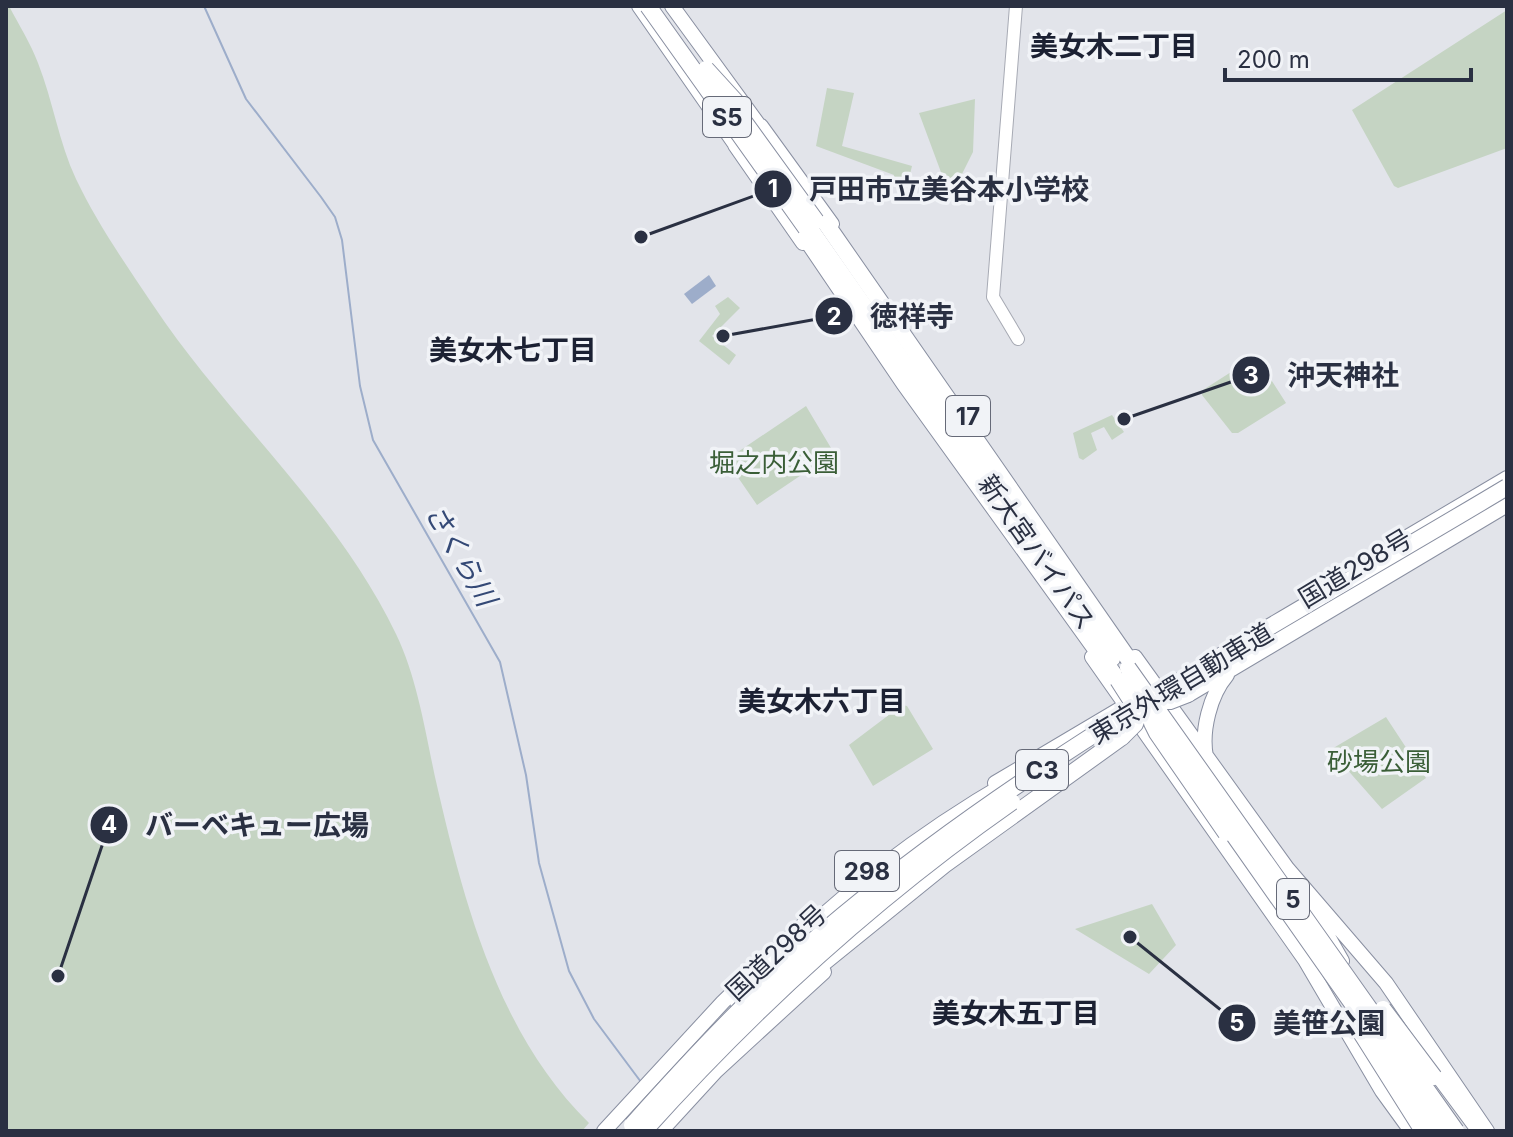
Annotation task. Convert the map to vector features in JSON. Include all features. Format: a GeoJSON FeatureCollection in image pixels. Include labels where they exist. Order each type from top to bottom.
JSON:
{"type":"FeatureCollection","features":[{"type":"Feature","properties":{"kind":"highway","name":"新大宮バイパス"},"geometry":{"type":"LineString","coordinates":[[639,6],[735,145],[801,214],[1125,672]]}},
{"type":"Feature","properties":{"kind":"highway","name":"S5"},"geometry":{"type":"LineString","coordinates":[[648,6],[816,221],[1125,672]]}},
{"type":"Feature","properties":{"kind":"highway","name":"S5"},"geometry":{"type":"LineString","coordinates":[[661,6],[701,72]]}},
{"type":"Feature","properties":{"kind":"highway","name":"新大宮バイパス"},"geometry":{"type":"LineString","coordinates":[[672,6],[761,126],[804,212],[1125,672]]}},
{"type":"Feature","properties":{"kind":"highway","name":"17"},"geometry":{"type":"LineString","coordinates":[[761,126],[798,173],[1148,708],[1305,960],[1382,1091],[1411,1131]]}},
{"type":"Feature","properties":{"kind":"highway","name":"17"},"geometry":{"type":"LineString","coordinates":[[735,145],[1148,708],[1207,761],[1287,868],[1386,983],[1488,1131]]}},
{"type":"Feature","properties":{"kind":"highway"},"geometry":{"type":"LineString","coordinates":[[692,1077],[891,907],[1036,796],[1122,737],[1165,688],[1507,479]]}},
{"type":"Feature","properties":{"kind":"highway","name":"国道298号"},"geometry":{"type":"LineString","coordinates":[[664,1127],[761,1028],[853,946],[1148,708],[1507,479]]}},
{"type":"Feature","properties":{"kind":"highway","name":"東京外環自動車道"},"geometry":{"type":"LineString","coordinates":[[626,1131],[702,1047],[839,918],[968,819],[1187,679],[1507,487]]}},
{"type":"Feature","properties":{"kind":"highway","name":"東京外環自動車道"},"geometry":{"type":"LineString","coordinates":[[644,1131],[692,1077],[826,946],[972,830],[1206,677],[1507,497]]}},
{"type":"Feature","properties":{"kind":"highway"},"geometry":{"type":"LineString","coordinates":[[702,1047],[773,964],[856,888],[960,812],[1110,721],[1188,694],[1507,505]]}},
{"type":"Feature","properties":{"kind":"highway","name":"国道298号"},"geometry":{"type":"LineString","coordinates":[[604,1131],[776,949],[864,873],[973,796],[1148,708],[1227,675],[1507,505]]}},
{"type":"Feature","properties":{"kind":"highway"},"geometry":{"type":"LineString","coordinates":[[1125,672],[1156,684],[1179,678]]}},
{"type":"Feature","properties":{"kind":"highway"},"geometry":{"type":"LineString","coordinates":[[1125,672],[1395,1059],[1449,1131]]}},
{"type":"Feature","properties":{"kind":"highway"},"geometry":{"type":"LineString","coordinates":[[1110,721],[1123,701],[1125,672]]}},
{"type":"Feature","properties":{"kind":"highway","name":"5"},"geometry":{"type":"LineString","coordinates":[[1125,672],[1449,1131]]}},
{"type":"Feature","properties":{"kind":"highway"},"geometry":{"type":"LineString","coordinates":[[1207,761],[1204,738],[1219,685],[1227,675]]}},
{"type":"Feature","properties":{"kind":"highway"},"geometry":{"type":"LineString","coordinates":[[1188,694],[1175,710],[1173,743],[1423,1131]]}},
{"type":"Feature","properties":{"kind":"highway"},"geometry":{"type":"LineString","coordinates":[[1122,737],[1135,732],[1173,743],[1480,1131]]}},
{"type":"Feature","properties":{"kind":"highway","name":"17"},"geometry":{"type":"LineString","coordinates":[[1173,743],[1366,1006],[1449,1131]]}},
{"type":"Feature","properties":{"kind":"highway","name":"17"},"geometry":{"type":"LineString","coordinates":[[1287,868],[1327,931],[1366,1006]]}},
{"type":"Feature","properties":{"kind":"highway"},"geometry":{"type":"LineString","coordinates":[[1314,919],[1379,1014],[1468,1131]]}},
{"type":"Feature","properties":{"kind":"highway"},"geometry":{"type":"LineString","coordinates":[[1305,960],[1351,1019],[1395,1059]]}},
{"type":"Feature","properties":{"kind":"highway"},"geometry":{"type":"LineString","coordinates":[[1345,1006],[1431,1131]]}},
{"type":"Feature","properties":{"kind":"highway"},"geometry":{"type":"LineString","coordinates":[[1436,1076],[1468,1131]]}},
{"type":"Feature","properties":{"kind":"main road"},"geometry":{"type":"LineString","coordinates":[[1016,6],[993,297],[1018,339]]}},
{"type":"Feature","properties":{"kind":"green space"},"geometry":{"type":"Polygon","coordinates":[[[6,6],[9,6],[35,56],[76,179],[112,244],[183,347],[343,546],[396,634],[415,686],[458,870],[488,962],[530,1048],[557,1087],[589,1123],[582,1131],[6,1131],[6,6]]]}},
{"type":"Feature","properties":{"kind":"green space"},"geometry":{"type":"Polygon","coordinates":[[[1507,10],[1507,148],[1398,188],[1394,186],[1352,110],[1507,10]]]}},
{"type":"Feature","properties":{"kind":"green space"},"geometry":{"type":"Polygon","coordinates":[[[827,88],[854,93],[842,146],[912,166],[907,186],[893,181],[894,175],[816,146],[827,88]]]}},
{"type":"Feature","properties":{"kind":"green space"},"geometry":{"type":"Polygon","coordinates":[[[975,99],[973,152],[960,178],[945,183],[919,113],[975,99]]]}},
{"type":"Feature","properties":{"kind":"green space"},"geometry":{"type":"Polygon","coordinates":[[[728,297],[740,308],[712,336],[736,355],[729,365],[699,341],[720,314],[715,306],[728,297]]]}},
{"type":"Feature","properties":{"kind":"green space"},"geometry":{"type":"Polygon","coordinates":[[[1256,356],[1286,403],[1238,433],[1232,433],[1202,395],[1203,390],[1256,356]]]}},
{"type":"Feature","properties":{"kind":"green space","name":"堀之内公園"},"geometry":{"type":"Polygon","coordinates":[[[806,406],[834,453],[757,505],[726,460],[806,406]]]}},
{"type":"Feature","properties":{"kind":"green space"},"geometry":{"type":"Polygon","coordinates":[[[1112,415],[1124,432],[1112,440],[1104,427],[1091,433],[1097,450],[1083,460],[1079,458],[1073,433],[1112,415]]]}},
{"type":"Feature","properties":{"kind":"green space"},"geometry":{"type":"Polygon","coordinates":[[[902,705],[907,706],[933,749],[873,786],[849,745],[902,705]]]}},
{"type":"Feature","properties":{"kind":"green space","name":"砂場公園"},"geometry":{"type":"Polygon","coordinates":[[[1386,717],[1426,778],[1382,809],[1330,750],[1386,717]]]}},
{"type":"Feature","properties":{"kind":"green space"},"geometry":{"type":"Polygon","coordinates":[[[1152,904],[1176,945],[1149,974],[1075,929],[1152,904]]]}},
{"type":"Feature","properties":{"kind":"water"},"geometry":{"type":"Polygon","coordinates":[[[709,275],[716,286],[692,304],[684,294],[709,275]]]}},
{"type":"Feature","properties":{"kind":"waterway","name":"さくら川"},"geometry":{"type":"LineString","coordinates":[[204,6],[246,99],[335,217],[342,240],[360,386],[373,440],[500,662],[526,775],[539,863],[569,971],[594,1019],[641,1082]]}},
{"type":"Feature","properties":{"kind":"place","name":"戸田市立美谷本小学校"},"geometry":{"type":"Point","coordinates":[641,237]}},
{"type":"Feature","properties":{"kind":"place","name":"徳祥寺"},"geometry":{"type":"Point","coordinates":[723,336]}},
{"type":"Feature","properties":{"kind":"place","name":"沖天神社"},"geometry":{"type":"Point","coordinates":[1124,419]}},
{"type":"Feature","properties":{"kind":"place","name":"美笹公園"},"geometry":{"type":"Point","coordinates":[1130,937]}},
{"type":"Feature","properties":{"kind":"place","name":"バーベキュー広場"},"geometry":{"type":"Point","coordinates":[58,976]}},
{"type":"Feature","properties":{"kind":"district","name":"美女木二丁目"},"geometry":{"type":"Point","coordinates":[1114,46]}},
{"type":"Feature","properties":{"kind":"district","name":"美女木七丁目"},"geometry":{"type":"Point","coordinates":[513,350]}},
{"type":"Feature","properties":{"kind":"district","name":"美女木六丁目"},"geometry":{"type":"Point","coordinates":[822,701]}},
{"type":"Feature","properties":{"kind":"district","name":"美女木五丁目"},"geometry":{"type":"Point","coordinates":[1016,1013]}}]}
